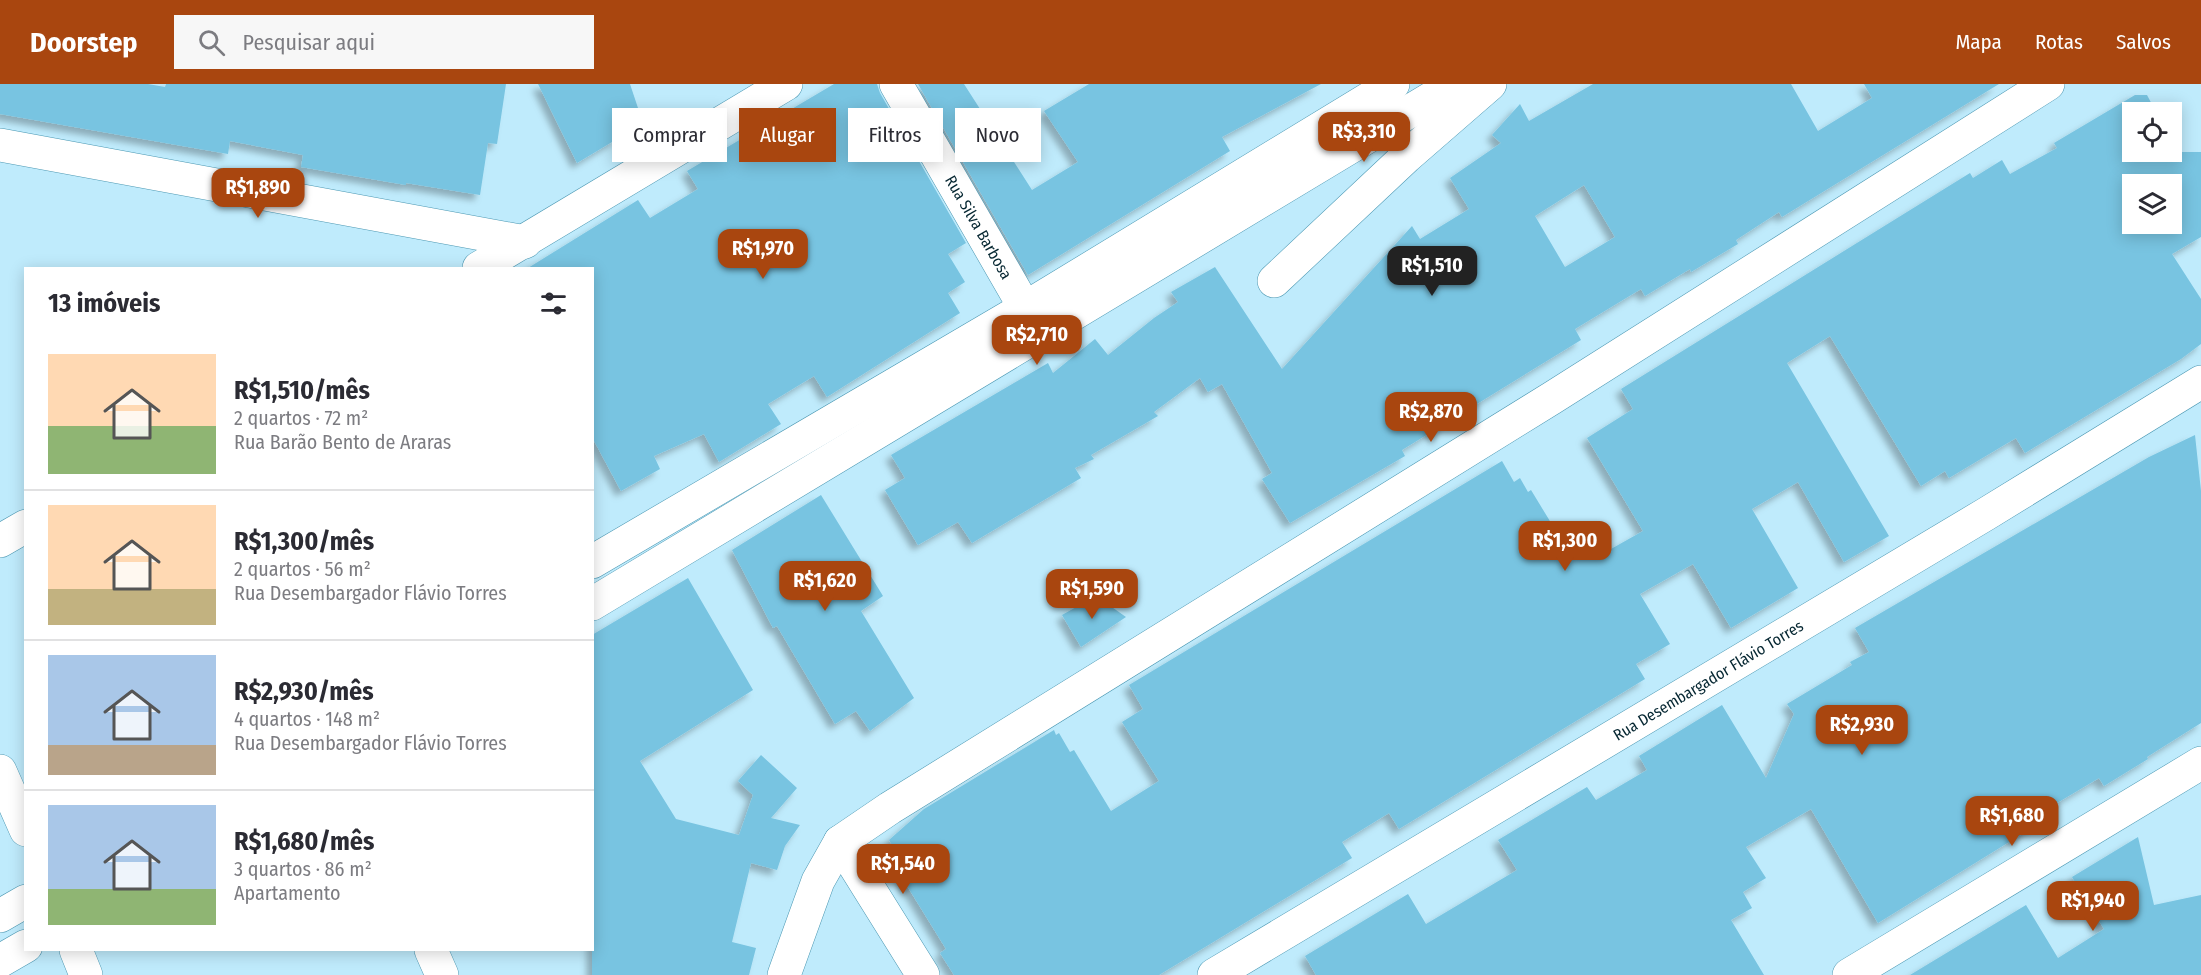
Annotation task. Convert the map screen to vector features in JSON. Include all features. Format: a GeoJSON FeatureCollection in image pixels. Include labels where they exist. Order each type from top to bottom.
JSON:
{"type":"FeatureCollection","features":[{"type":"Feature","properties":{"kind":"street"},"geometry":{"type":"LineString","coordinates":[[481,267],[786,84]]}},
{"type":"Feature","properties":{"kind":"street","name":"Rua Silva Barbosa"},"geometry":{"type":"LineString","coordinates":[[896,84],[1025,308]]}},
{"type":"Feature","properties":{"kind":"street"},"geometry":{"type":"LineString","coordinates":[[594,561],[1025,308],[1393,84]]}},
{"type":"Feature","properties":{"kind":"street"},"geometry":{"type":"LineString","coordinates":[[594,603],[1455,84]]}},
{"type":"Feature","properties":{"kind":"street"},"geometry":{"type":"LineString","coordinates":[[1274,281],[1406,157],[1490,84]]}},
{"type":"Feature","properties":{"kind":"street"},"geometry":{"type":"LineString","coordinates":[[784,975],[818,881],[840,842],[890,808],[1562,391],[2048,84]]}},
{"type":"Feature","properties":{"kind":"street"},"geometry":{"type":"LineString","coordinates":[[0,145],[525,242]]}},
{"type":"Feature","properties":{"kind":"street","name":"Rua Desembargador Flávio Torres"},"geometry":{"type":"LineString","coordinates":[[1214,975],[1986,514],[2201,382]]}},
{"type":"Feature","properties":{"kind":"street"},"geometry":{"type":"LineString","coordinates":[[0,541],[24,527]]}},
{"type":"Feature","properties":{"kind":"street"},"geometry":{"type":"LineString","coordinates":[[1849,975],[2201,763]]}},
{"type":"Feature","properties":{"kind":"street"},"geometry":{"type":"LineString","coordinates":[[0,771],[24,825]]}},
{"type":"Feature","properties":{"kind":"street"},"geometry":{"type":"LineString","coordinates":[[840,842],[923,975]]}},
{"type":"Feature","properties":{"kind":"street"},"geometry":{"type":"LineString","coordinates":[[0,916],[24,902]]}},
{"type":"Feature","properties":{"kind":"street"},"geometry":{"type":"LineString","coordinates":[[0,961],[24,947]]}},
{"type":"Feature","properties":{"kind":"street"},"geometry":{"type":"LineString","coordinates":[[76,951],[86,975]]}},
{"type":"Feature","properties":{"kind":"street"},"geometry":{"type":"LineString","coordinates":[[431,951],[442,975]]}},
{"type":"Feature","properties":{"kind":"building"},"geometry":{"type":"Polygon","coordinates":[[[0,84],[148,84],[165,87],[166,84],[506,84],[497,144],[488,143],[480,195],[301,167],[303,155],[230,141],[228,154],[0,114],[0,84]]]}},
{"type":"Feature","properties":{"kind":"building"},"geometry":{"type":"Polygon","coordinates":[[[538,84],[630,84],[638,108],[612,108],[612,142],[577,163],[538,84]]]}},
{"type":"Feature","properties":{"kind":"building"},"geometry":{"type":"Polygon","coordinates":[[[834,84],[877,84],[889,108],[848,108],[848,162],[920,162],[966,243],[948,254],[965,282],[948,293],[960,313],[827,397],[814,376],[768,404],[781,424],[719,462],[704,434],[654,456],[660,469],[621,491],[594,441],[594,267],[530,267],[638,200],[650,218],[698,189],[687,171],[702,162],[727,162],[727,147],[739,140],[739,162],[836,162],[836,108],[793,108],[834,84]]]}},
{"type":"Feature","properties":{"kind":"building"},"geometry":{"type":"Polygon","coordinates":[[[918,84],[964,84],[979,108],[955,108],[955,148],[943,127],[943,108],[932,108],[918,84]]]}},
{"type":"Feature","properties":{"kind":"building"},"geometry":{"type":"Polygon","coordinates":[[[1089,84],[1321,84],[1222,137],[1230,151],[1028,275],[963,162],[1014,162],[1032,190],[1078,162],[1044,111],[1089,84]]]}},
{"type":"Feature","properties":{"kind":"building"},"geometry":{"type":"Polygon","coordinates":[[[1593,84],[1791,84],[1818,131],[1872,98],[1864,84],[1999,84],[1782,217],[1779,212],[1736,240],[1738,244],[1691,272],[1690,269],[1645,296],[1641,289],[1575,329],[1581,340],[1402,450],[1405,456],[1290,523],[1262,479],[1272,473],[1222,384],[1208,392],[1200,378],[1154,412],[1158,416],[1091,455],[1094,459],[1075,468],[1081,478],[972,543],[958,522],[918,545],[885,490],[905,478],[891,455],[1048,363],[1053,373],[1095,339],[1108,355],[1178,302],[1171,292],[1215,267],[1282,369],[1412,226],[1420,239],[1469,209],[1450,178],[1501,143],[1492,135],[1520,104],[1529,121],[1593,84]],[[1584,185],[1535,216],[1565,267],[1615,237],[1584,185]]]}},
{"type":"Feature","properties":{"kind":"building"},"geometry":{"type":"Polygon","coordinates":[[[2135,95],[2147,95],[2151,102],[2123,102],[2135,95]]]}},
{"type":"Feature","properties":{"kind":"building"},"geometry":{"type":"Polygon","coordinates":[[[2122,103],[2122,162],[2182,162],[2182,152],[2201,152],[2201,237],[2172,254],[2201,299],[2201,344],[2181,359],[2025,453],[2016,438],[1949,478],[1945,471],[1921,486],[1830,336],[1787,363],[1889,536],[1844,562],[1798,482],[1752,509],[1798,588],[1731,628],[1693,564],[1640,594],[1670,644],[1636,664],[1645,679],[1399,829],[1389,813],[1342,842],[1352,858],[1159,975],[954,975],[940,953],[946,949],[893,863],[900,858],[889,840],[924,809],[1054,730],[1056,735],[1059,733],[1070,752],[1074,750],[1111,811],[1159,781],[1122,722],[1143,709],[1129,685],[1502,461],[1514,482],[1520,478],[1528,492],[1531,490],[1573,559],[1595,558],[1643,531],[1587,438],[1633,409],[1621,389],[1970,173],[1973,178],[2002,160],[2010,174],[2057,148],[2054,143],[2122,103]]]}},
{"type":"Feature","properties":{"kind":"building"},"geometry":{"type":"Polygon","coordinates":[[[2195,435],[2201,491],[2201,723],[2147,757],[2148,759],[2104,786],[2099,778],[2052,806],[2056,813],[1878,923],[1811,809],[1746,847],[1766,878],[1743,892],[1752,908],[1731,920],[1764,975],[1316,975],[1305,956],[1408,894],[1426,924],[1517,870],[1498,840],[1587,787],[1596,800],[1647,770],[1639,756],[1722,705],[1766,778],[1794,714],[1787,704],[1852,665],[1850,662],[1869,652],[1855,628],[2149,457],[2195,435]]]}},
{"type":"Feature","properties":{"kind":"building"},"geometry":{"type":"Polygon","coordinates":[[[821,495],[883,596],[861,611],[914,698],[870,731],[856,711],[835,724],[777,626],[773,628],[732,550],[821,495]]]}},
{"type":"Feature","properties":{"kind":"building"},"geometry":{"type":"Polygon","coordinates":[[[688,578],[753,690],[640,761],[676,819],[739,835],[753,795],[738,781],[761,755],[797,788],[771,818],[800,825],[785,846],[777,870],[751,863],[732,942],[756,948],[749,975],[592,975],[592,951],[594,951],[594,634],[688,578]]]}},
{"type":"Feature","properties":{"kind":"building"},"geometry":{"type":"Polygon","coordinates":[[[1096,596],[1126,617],[1081,647],[1062,615],[1096,596]]]}},
{"type":"Feature","properties":{"kind":"building"},"geometry":{"type":"Polygon","coordinates":[[[2138,837],[2154,905],[2201,895],[2201,975],[1910,975],[2026,905],[2058,958],[2104,929],[2072,877],[2138,837]]]}}]}
